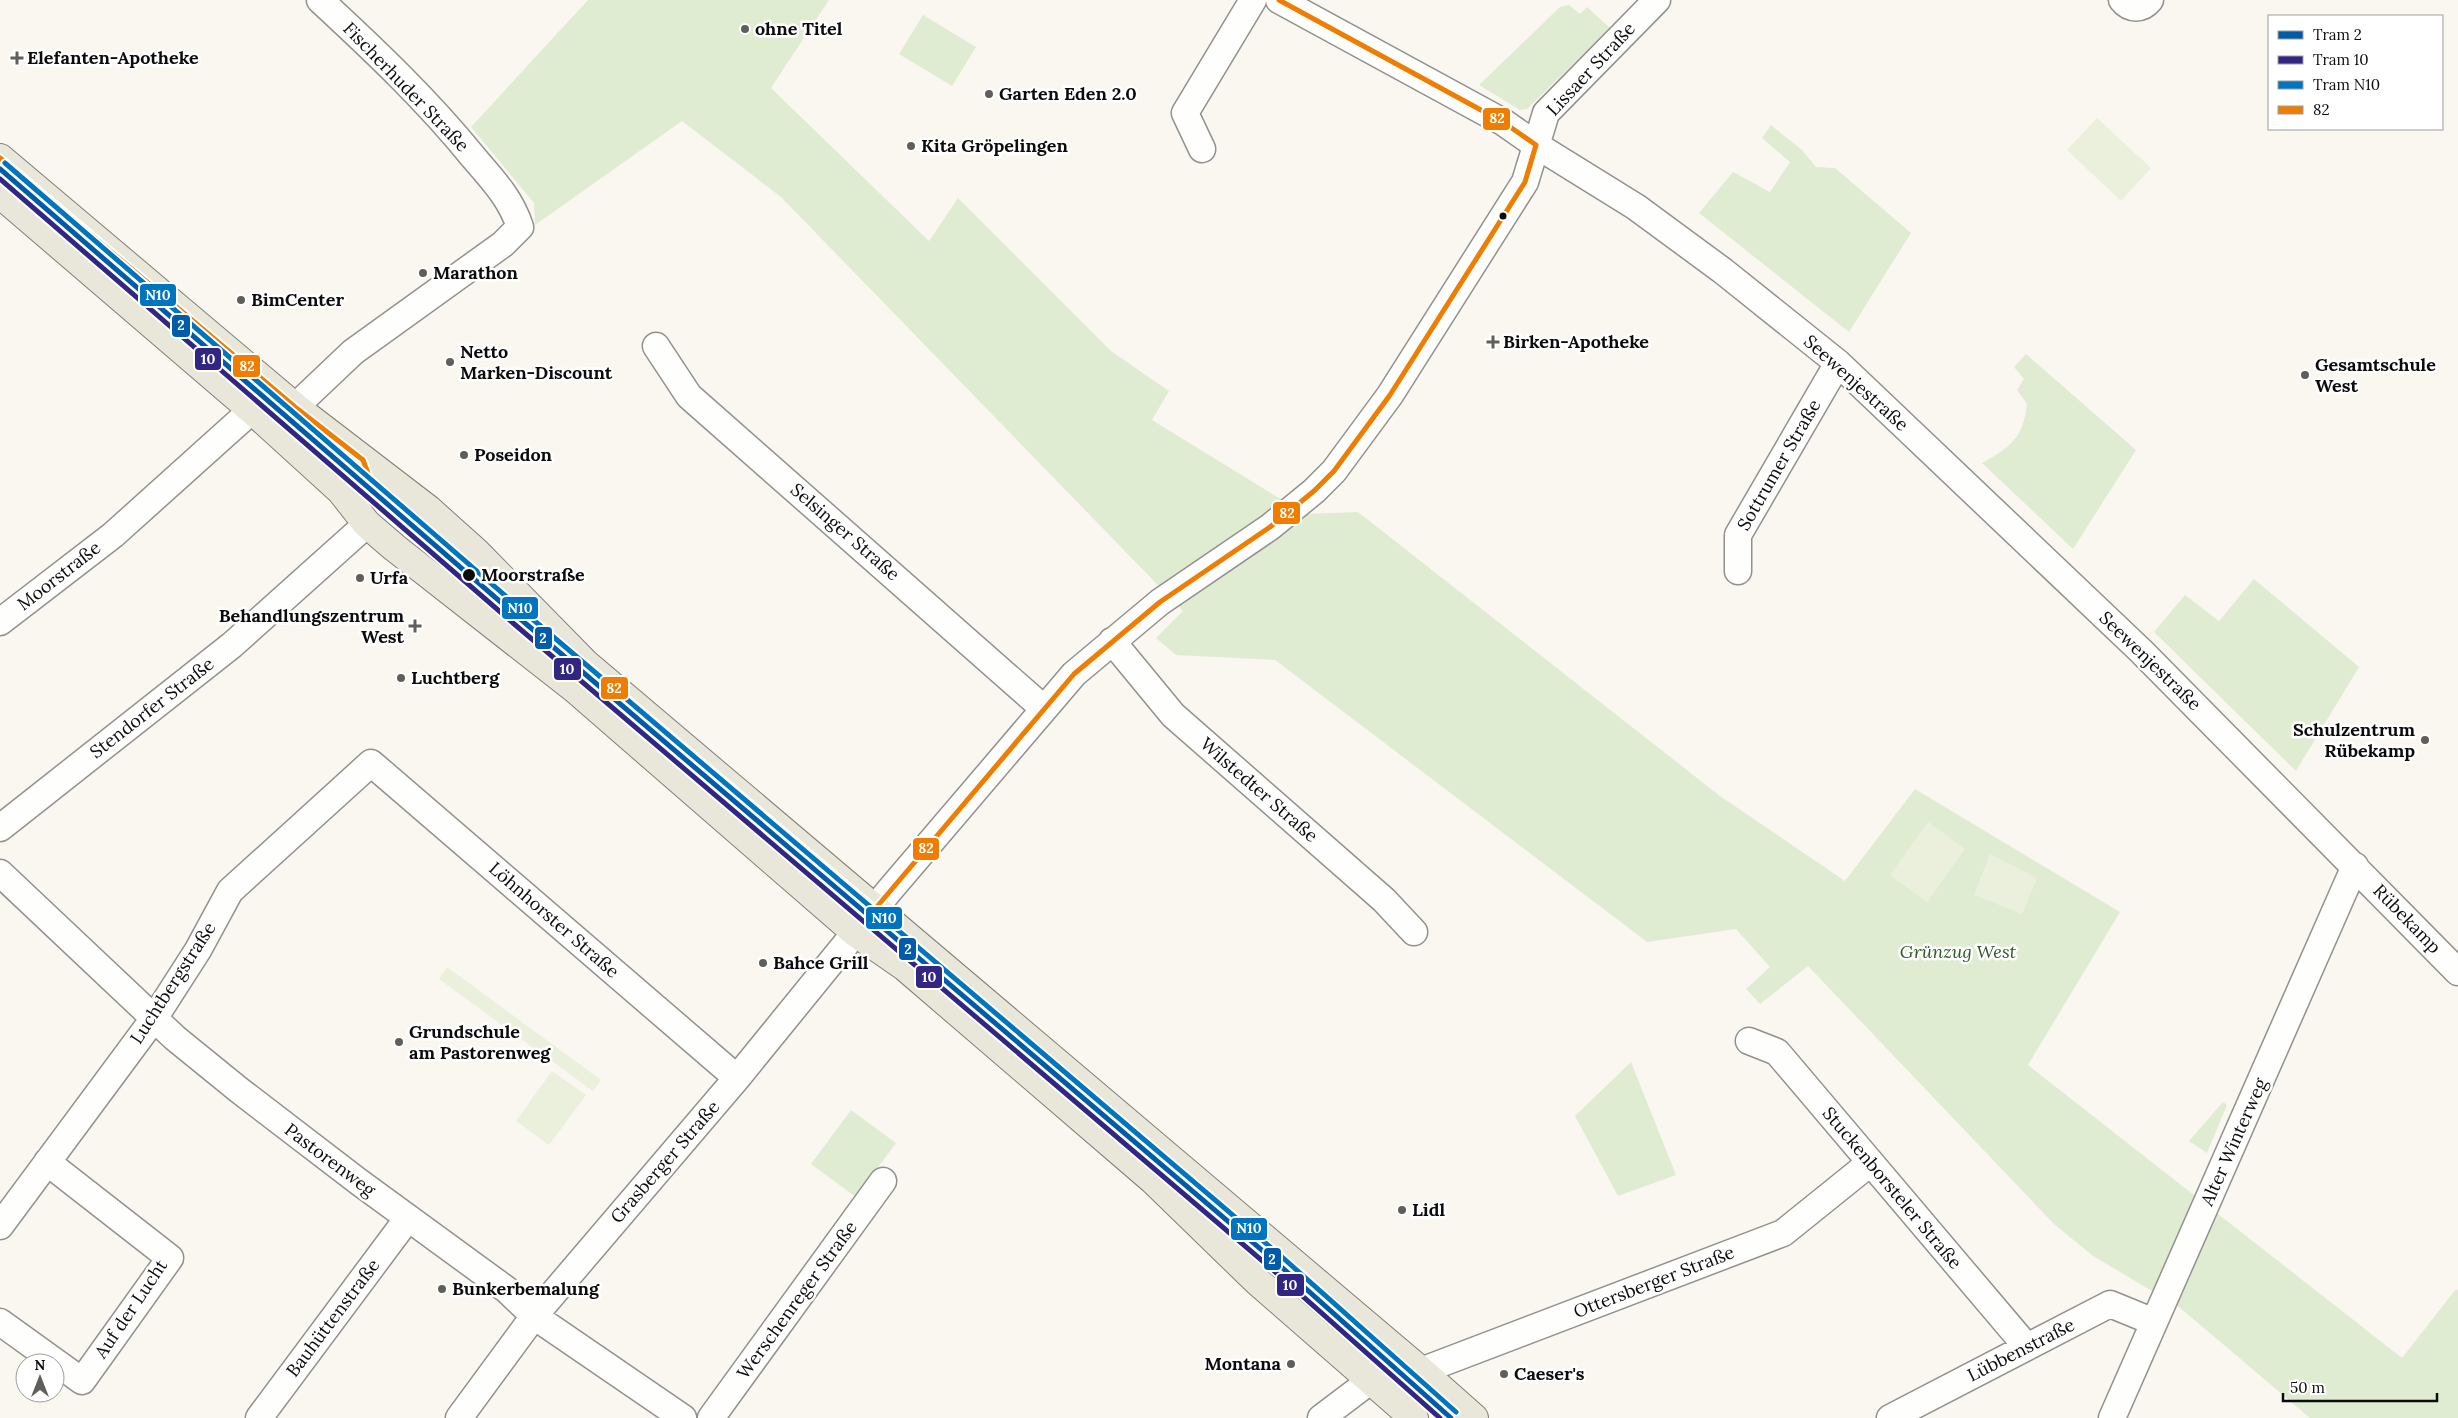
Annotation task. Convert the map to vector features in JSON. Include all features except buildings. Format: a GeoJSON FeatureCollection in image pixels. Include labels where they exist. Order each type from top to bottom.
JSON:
{"type":"FeatureCollection","features":[{"type":"Feature","properties":{"kind":"main road"},"geometry":{"type":"LineString","coordinates":[[0,158],[295,407],[428,509],[477,553],[586,664],[1421,1371],[1474,1418]]}},
{"type":"Feature","properties":{"kind":"main road"},"geometry":{"type":"LineString","coordinates":[[0,194],[252,410],[341,491],[367,524],[477,614],[574,689],[856,933],[905,967],[1146,1174],[1258,1282],[1414,1418]]}},
{"type":"Feature","properties":{"kind":"street","name":"Fischerhuder Straße"},"geometry":{"type":"LineString","coordinates":[[295,407],[353,352],[503,244],[520,227],[514,210],[503,193],[437,114],[391,66],[320,0]]}},
{"type":"Feature","properties":{"kind":"street"},"geometry":{"type":"LineString","coordinates":[[1202,148],[1185,113],[1253,0]]}},
{"type":"Feature","properties":{"kind":"street","name":"Seewenjestraße"},"geometry":{"type":"LineString","coordinates":[[1279,0],[1503,122],[1536,145],[1636,207],[1723,271],[1838,363],[2135,645],[2355,866]]}},
{"type":"Feature","properties":{"kind":"street","name":"Lissaer Straße"},"geometry":{"type":"LineString","coordinates":[[1112,641],[1160,602],[1270,527],[1314,491],[1334,471],[1390,395],[1525,182],[1546,113],[1657,0]]}},
{"type":"Feature","properties":{"kind":"street"},"geometry":{"type":"LineString","coordinates":[[2122,0],[2129,7],[2135,8],[2146,5],[2150,0]]}},
{"type":"Feature","properties":{"kind":"street","name":"Selsinger Straße"},"geometry":{"type":"LineString","coordinates":[[656,346],[689,396],[1044,708]]}},
{"type":"Feature","properties":{"kind":"street","name":"Sottrumer Straße"},"geometry":{"type":"LineString","coordinates":[[1738,571],[1738,536],[1838,363]]}},
{"type":"Feature","properties":{"kind":"street","name":"Moorstraße"},"geometry":{"type":"LineString","coordinates":[[0,622],[113,535],[252,410]]}},
{"type":"Feature","properties":{"kind":"street","name":"Stendorfer Straße"},"geometry":{"type":"LineString","coordinates":[[0,828],[232,645],[367,524]]}},
{"type":"Feature","properties":{"kind":"street","name":"Grasberger Straße"},"geometry":{"type":"LineString","coordinates":[[459,1418],[534,1316],[737,1078],[875,909],[1074,674],[1112,641]]}},
{"type":"Feature","properties":{"kind":"street","name":"Wilstedter Straße"},"geometry":{"type":"LineString","coordinates":[[1112,641],[1173,715],[1384,900],[1414,932]]}},
{"type":"Feature","properties":{"kind":"street","name":"Luchtbergstraße"},"geometry":{"type":"LineString","coordinates":[[0,1226],[155,1017],[198,950],[230,891],[371,763]]}},
{"type":"Feature","properties":{"kind":"street","name":"Löhnhorster Straße"},"geometry":{"type":"LineString","coordinates":[[371,763],[737,1078]]}},
{"type":"Feature","properties":{"kind":"street","name":"Rübekamp"},"geometry":{"type":"LineString","coordinates":[[2355,866],[2458,972]]}},
{"type":"Feature","properties":{"kind":"street","name":"Alter Winterweg"},"geometry":{"type":"LineString","coordinates":[[2112,1418],[2355,866]]}},
{"type":"Feature","properties":{"kind":"street","name":"Pastorenweg"},"geometry":{"type":"LineString","coordinates":[[2,879],[155,1017],[175,1038],[239,1090],[408,1218],[507,1290],[534,1316],[683,1418]]}},
{"type":"Feature","properties":{"kind":"street","name":"Stuckenborsteler Straße"},"geometry":{"type":"LineString","coordinates":[[1749,1041],[1777,1052],[2027,1347]]}},
{"type":"Feature","properties":{"kind":"street","name":"Auf der Lucht"},"geometry":{"type":"LineString","coordinates":[[0,1322],[82,1381],[170,1258],[47,1162]]}},
{"type":"Feature","properties":{"kind":"street","name":"Ottersberger Straße"},"geometry":{"type":"LineString","coordinates":[[1421,1371],[1783,1232],[1870,1163]]}},
{"type":"Feature","properties":{"kind":"street","name":"Werschenreger Straße"},"geometry":{"type":"LineString","coordinates":[[711,1418],[883,1182]]}},
{"type":"Feature","properties":{"kind":"street","name":"Bauhüttenstraße"},"geometry":{"type":"LineString","coordinates":[[259,1418],[408,1218]]}},
{"type":"Feature","properties":{"kind":"street","name":"Lübbenstraße"},"geometry":{"type":"LineString","coordinates":[[1890,1418],[2110,1304],[2154,1322]]}},
{"type":"Feature","properties":{"kind":"street"},"geometry":{"type":"LineString","coordinates":[[1321,1418],[1370,1381]]}},
{"type":"Feature","properties":{"kind":"green space","name":"Grünzug West"},"geometry":{"type":"Polygon","coordinates":[[[588,0],[829,0],[771,88],[929,241],[958,198],[1111,351],[1169,391],[1152,420],[1305,514],[1358,512],[1720,796],[1845,881],[1915,789],[2120,912],[2028,1065],[2402,1358],[2456,1289],[2458,1290],[2458,1418],[2310,1418],[2179,1307],[2093,1256],[2054,1224],[1808,966],[1760,1004],[1746,989],[1770,967],[1736,929],[1647,942],[1275,660],[1176,655],[1156,638],[1183,611],[781,197],[682,121],[535,225],[534,203],[471,127],[588,0]]]}},
{"type":"Feature","properties":{"kind":"green space"},"geometry":{"type":"Polygon","coordinates":[[[1569,5],[1580,14],[1587,7],[1610,28],[1527,109],[1520,110],[1479,85],[1560,7],[1569,5]]]}},
{"type":"Feature","properties":{"kind":"green space"},"geometry":{"type":"Polygon","coordinates":[[[923,15],[976,47],[952,86],[899,54],[923,15]]]}},
{"type":"Feature","properties":{"kind":"green space"},"geometry":{"type":"Polygon","coordinates":[[[2097,118],[2151,168],[2121,201],[2067,150],[2097,118]]]}},
{"type":"Feature","properties":{"kind":"green space"},"geometry":{"type":"Polygon","coordinates":[[[1771,125],[1802,150],[1816,167],[1835,168],[1911,233],[1849,332],[1699,213],[1733,172],[1770,192],[1790,162],[1762,138],[1771,125]]]}},
{"type":"Feature","properties":{"kind":"green space"},"geometry":{"type":"Polygon","coordinates":[[[2026,354],[2136,450],[2073,549],[1982,463],[2001,452],[2019,433],[2027,404],[2017,390],[2024,379],[2014,367],[2026,354]]]}},
{"type":"Feature","properties":{"kind":"green space"},"geometry":{"type":"Polygon","coordinates":[[[2254,579],[2359,667],[2296,771],[2154,632],[2185,595],[2219,621],[2254,579]]]}},
{"type":"Feature","properties":{"kind":"green space"},"geometry":{"type":"Polygon","coordinates":[[[1928,822],[1965,849],[1927,902],[1890,875],[1928,822]]]}},
{"type":"Feature","properties":{"kind":"green space"},"geometry":{"type":"Polygon","coordinates":[[[1990,854],[2037,878],[2022,914],[1974,895],[1990,854]]]}},
{"type":"Feature","properties":{"kind":"green space"},"geometry":{"type":"Polygon","coordinates":[[[447,967],[601,1080],[593,1091],[439,979],[447,967]]]}},
{"type":"Feature","properties":{"kind":"green space"},"geometry":{"type":"Polygon","coordinates":[[[1631,1062],[1676,1175],[1618,1196],[1575,1116],[1631,1062]]]}},
{"type":"Feature","properties":{"kind":"green space"},"geometry":{"type":"Polygon","coordinates":[[[552,1071],[586,1095],[549,1145],[516,1121],[552,1071]]]}},
{"type":"Feature","properties":{"kind":"green space"},"geometry":{"type":"Polygon","coordinates":[[[2223,1102],[2227,1105],[2207,1153],[2189,1141],[2223,1102]]]}},
{"type":"Feature","properties":{"kind":"green space"},"geometry":{"type":"Polygon","coordinates":[[[851,1110],[896,1143],[856,1197],[811,1164],[851,1110]]]}},
{"type":"Feature","properties":{"kind":"tram line","name":"N10"},"geometry":{"type":"LineString","coordinates":[[5,163],[523,611],[1282,1257],[1456,1412]]}},
{"type":"Feature","properties":{"kind":"tram line","name":"2"},"geometry":{"type":"LineString","coordinates":[[0,169],[518,617],[1277,1263],[1451,1418]]}},
{"type":"Feature","properties":{"kind":"tram line","name":"10"},"geometry":{"type":"LineString","coordinates":[[0,179],[513,623],[1272,1269],[1440,1418]]}},
{"type":"Feature","properties":{"kind":"transit line","name":"82"},"geometry":{"type":"LineString","coordinates":[[0,158],[295,407],[363,460],[378,500],[552,651],[586,664],[875,909],[1074,674],[1160,602],[1270,527],[1314,491],[1334,471],[1390,395],[1525,182],[1536,145],[1503,122],[1279,0]]}},
{"type":"Feature","properties":{"kind":"place","name":"ohne Titel"},"geometry":{"type":"Point","coordinates":[745,29]}},
{"type":"Feature","properties":{"kind":"place","name":"Elefanten-Apotheke"},"geometry":{"type":"Point","coordinates":[17,58]}},
{"type":"Feature","properties":{"kind":"place","name":"Garten Eden 2.0"},"geometry":{"type":"Point","coordinates":[989,94]}},
{"type":"Feature","properties":{"kind":"place","name":"Kita Gröpelingen"},"geometry":{"type":"Point","coordinates":[911,146]}},
{"type":"Feature","properties":{"kind":"place","name":"Marathon"},"geometry":{"type":"Point","coordinates":[423,273]}},
{"type":"Feature","properties":{"kind":"place","name":"BimCenter"},"geometry":{"type":"Point","coordinates":[241,300]}},
{"type":"Feature","properties":{"kind":"place","name":"Birken-Apotheke"},"geometry":{"type":"Point","coordinates":[1493,342]}},
{"type":"Feature","properties":{"kind":"place","name":"Netto Marken-Discount"},"geometry":{"type":"Point","coordinates":[450,362]}},
{"type":"Feature","properties":{"kind":"place","name":"Gesamtschule West"},"geometry":{"type":"Point","coordinates":[2305,375]}},
{"type":"Feature","properties":{"kind":"place","name":"Poseidon"},"geometry":{"type":"Point","coordinates":[464,455]}},
{"type":"Feature","properties":{"kind":"place","name":"Moorstraße"},"geometry":{"type":"Point","coordinates":[469,575]}},
{"type":"Feature","properties":{"kind":"place","name":"Urfa"},"geometry":{"type":"Point","coordinates":[360,578]}},
{"type":"Feature","properties":{"kind":"place","name":"Behandlungszentrum West"},"geometry":{"type":"Point","coordinates":[415,626]}},
{"type":"Feature","properties":{"kind":"place","name":"Luchtberg"},"geometry":{"type":"Point","coordinates":[401,678]}},
{"type":"Feature","properties":{"kind":"place","name":"Schulzentrum Rübekamp"},"geometry":{"type":"Point","coordinates":[2425,740]}},
{"type":"Feature","properties":{"kind":"place","name":"Bahce Grill"},"geometry":{"type":"Point","coordinates":[763,963]}},
{"type":"Feature","properties":{"kind":"place","name":"Grundschule am Pastorenweg"},"geometry":{"type":"Point","coordinates":[399,1042]}},
{"type":"Feature","properties":{"kind":"place","name":"Lidl"},"geometry":{"type":"Point","coordinates":[1402,1210]}},
{"type":"Feature","properties":{"kind":"place","name":"Bunkerbemalung"},"geometry":{"type":"Point","coordinates":[442,1289]}},
{"type":"Feature","properties":{"kind":"place","name":"Montana"},"geometry":{"type":"Point","coordinates":[1291,1364]}},
{"type":"Feature","properties":{"kind":"place","name":"Caeser's"},"geometry":{"type":"Point","coordinates":[1504,1374]}}]}
